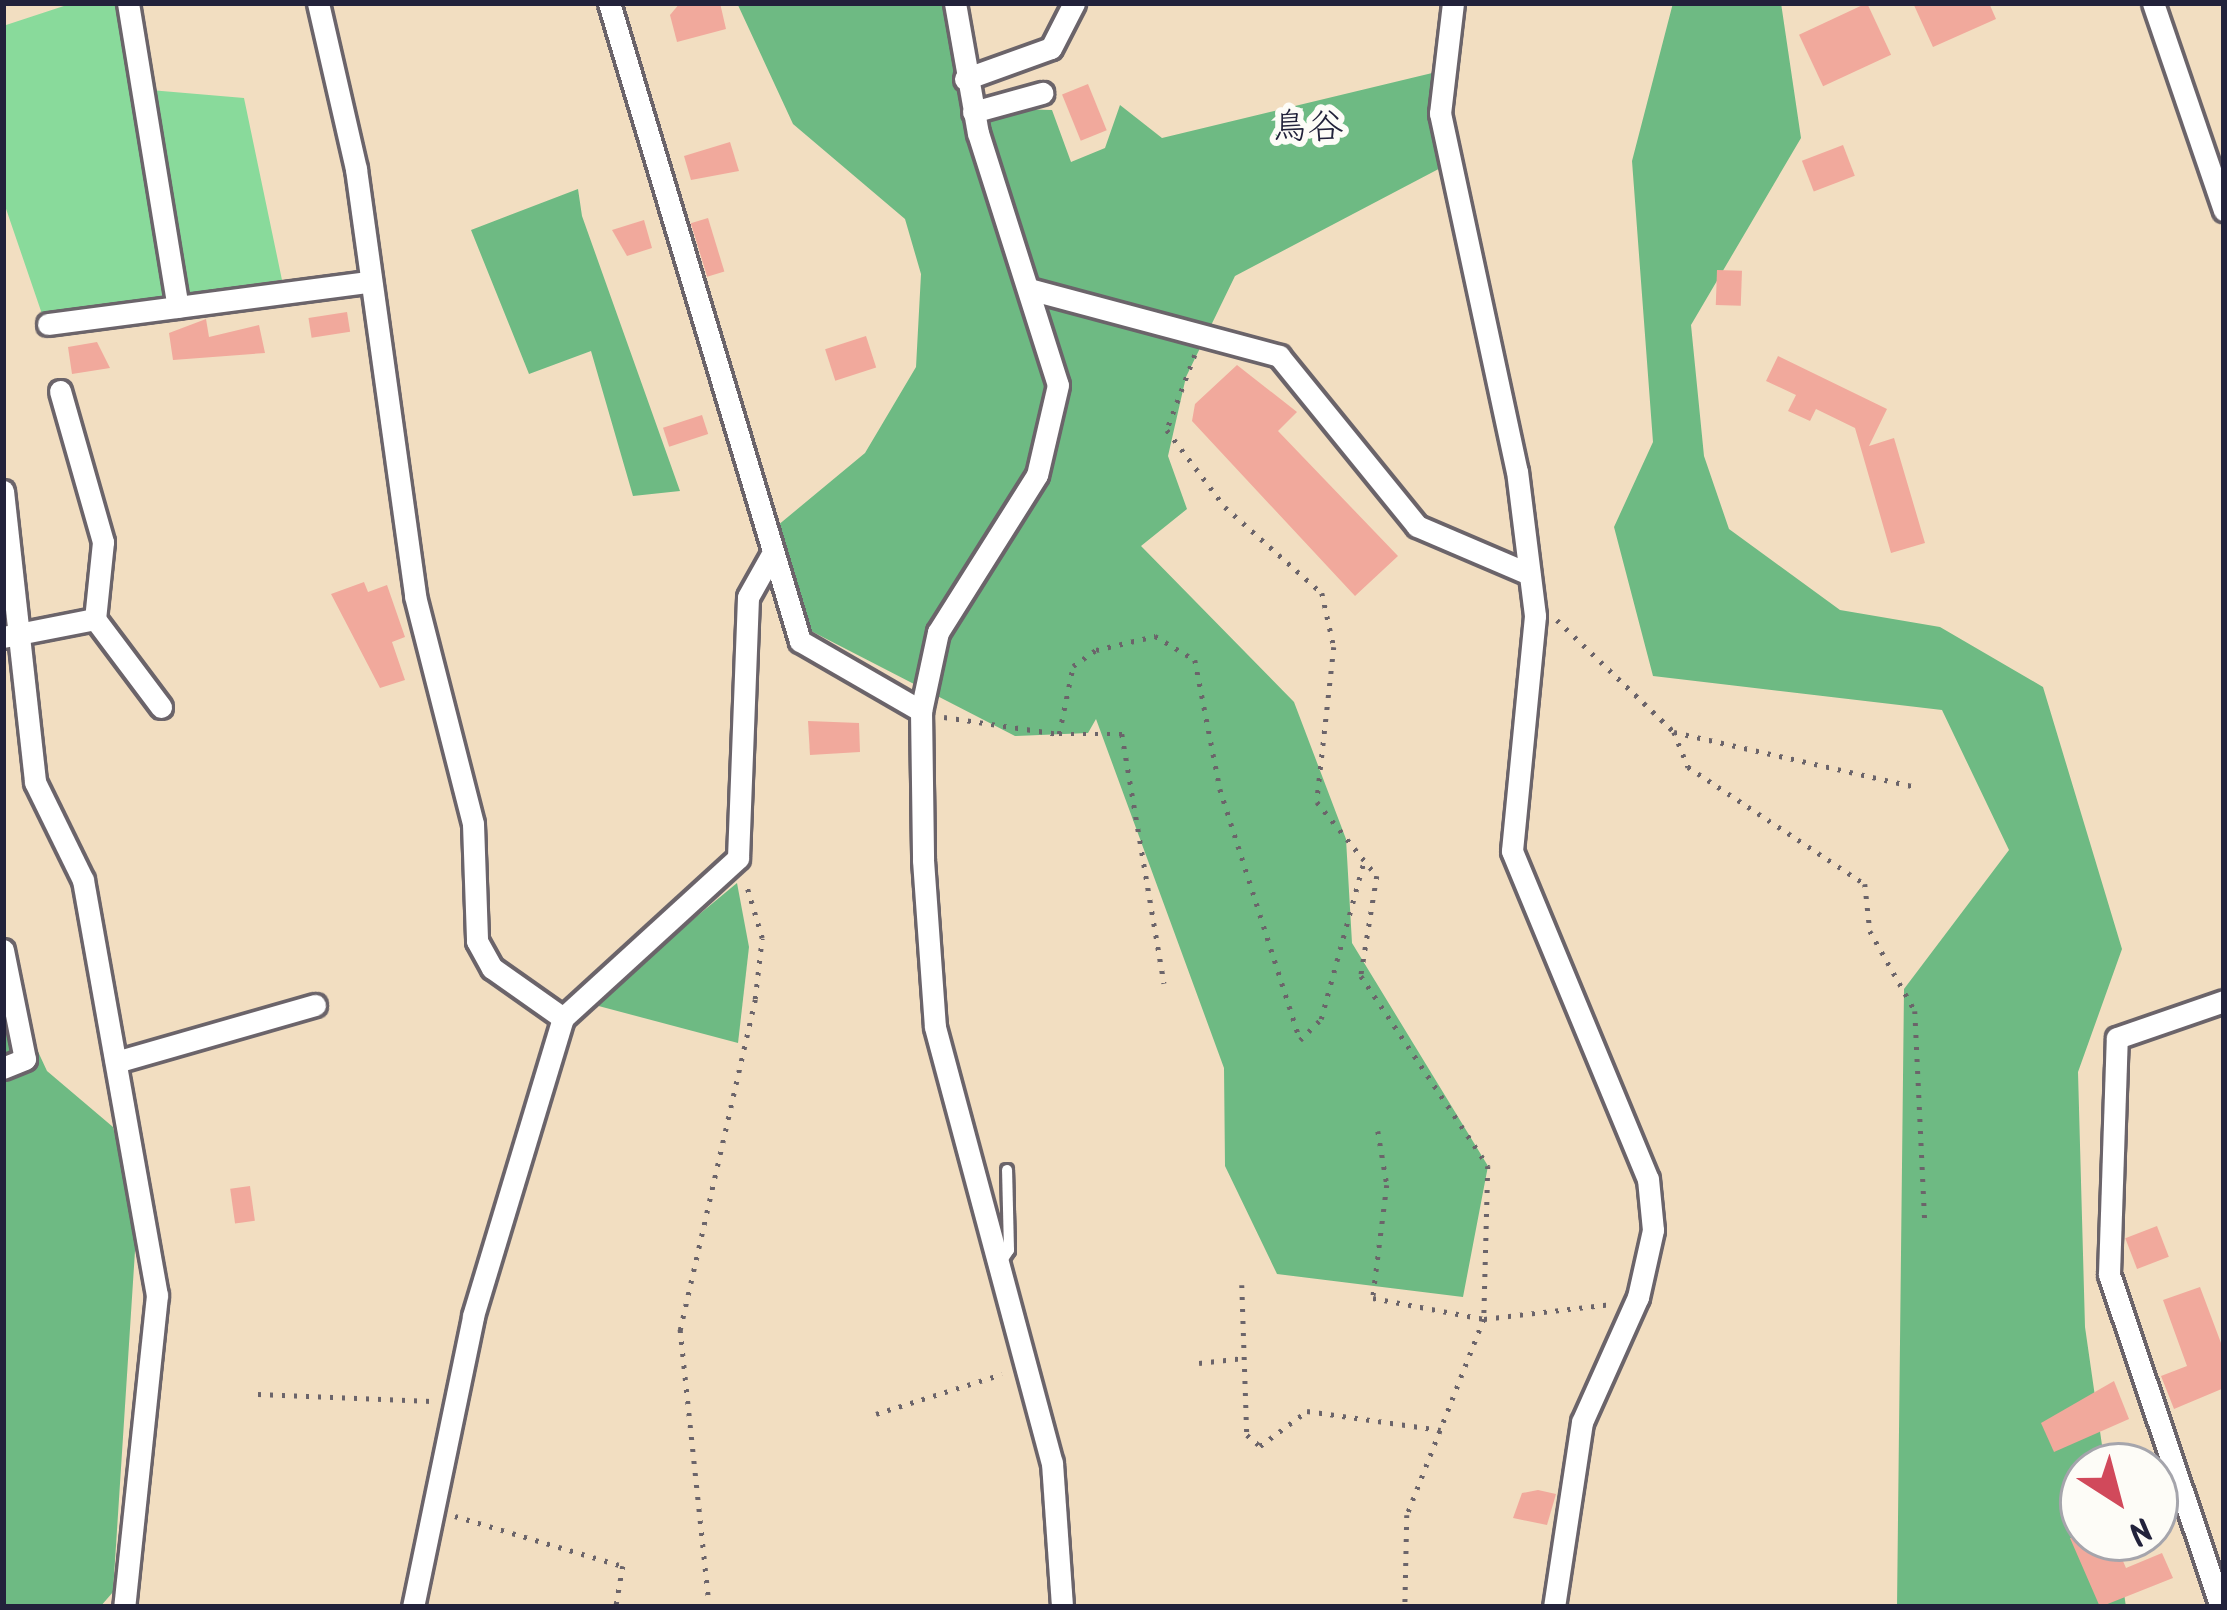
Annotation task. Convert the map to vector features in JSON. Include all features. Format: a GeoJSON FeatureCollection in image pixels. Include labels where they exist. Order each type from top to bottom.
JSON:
{"type":"FeatureCollection","features":[{"type":"Feature","properties":{"kind":"street"},"geometry":{"type":"LineString","coordinates":[[128,3],[178,307]]}},
{"type":"Feature","properties":{"kind":"street"},"geometry":{"type":"LineString","coordinates":[[318,3],[356,169],[368,282],[416,596],[473,824],[476,941],[492,968],[562,1018]]}},
{"type":"Feature","properties":{"kind":"street"},"geometry":{"type":"LineString","coordinates":[[609,3],[800,641],[922,711]]}},
{"type":"Feature","properties":{"kind":"street"},"geometry":{"type":"LineString","coordinates":[[955,3],[973,112],[1033,290],[1058,385],[1046,447],[938,632],[922,711],[935,1027],[1052,1463],[1062,1607]]}},
{"type":"Feature","properties":{"kind":"street"},"geometry":{"type":"LineString","coordinates":[[965,79],[1052,49],[1074,3]]}},
{"type":"Feature","properties":{"kind":"street"},"geometry":{"type":"LineString","coordinates":[[1453,3],[1440,113],[1533,608],[1512,851],[1648,1179],[1653,1230],[1635,1302],[1582,1422],[1550,1602]]}},
{"type":"Feature","properties":{"kind":"street"},"geometry":{"type":"LineString","coordinates":[[2152,3],[2224,210]]}},
{"type":"Feature","properties":{"kind":"street"},"geometry":{"type":"LineString","coordinates":[[973,112],[1042,93]]}},
{"type":"Feature","properties":{"kind":"street"},"geometry":{"type":"LineString","coordinates":[[48,324],[368,282]]}},
{"type":"Feature","properties":{"kind":"street"},"geometry":{"type":"LineString","coordinates":[[1033,290],[1279,356],[1417,526],[1529,574]]}},
{"type":"Feature","properties":{"kind":"street"},"geometry":{"type":"LineString","coordinates":[[60,391],[103,542],[95,620],[161,707]]}},
{"type":"Feature","properties":{"kind":"street"},"geometry":{"type":"LineString","coordinates":[[3,491],[12,633],[34,782],[83,880],[157,1295],[124,1607]]}},
{"type":"Feature","properties":{"kind":"street"},"geometry":{"type":"LineString","coordinates":[[413,1607],[456,1402],[562,1018],[738,858],[748,597],[771,556]]}},
{"type":"Feature","properties":{"kind":"street"},"geometry":{"type":"LineString","coordinates":[[12,633],[95,620]]}},
{"type":"Feature","properties":{"kind":"street"},"geometry":{"type":"LineString","coordinates":[[3,950],[25,1059],[3,1068]]}},
{"type":"Feature","properties":{"kind":"street"},"geometry":{"type":"LineString","coordinates":[[2221,1607],[2109,1274],[2117,1038],[2224,1000]]}},
{"type":"Feature","properties":{"kind":"street"},"geometry":{"type":"LineString","coordinates":[[116,1062],[315,1005]]}},
{"type":"Feature","properties":{"kind":"lane"},"geometry":{"type":"LineString","coordinates":[[996,1267],[1010,1250],[1007,1170]]}},
{"type":"Feature","properties":{"kind":"path"},"geometry":{"type":"LineString","coordinates":[[1203,332],[1167,430],[1225,507],[1322,593],[1334,647],[1317,802],[1377,876],[1361,976],[1488,1166],[1484,1319],[1407,1515],[1405,1607]]}},
{"type":"Feature","properties":{"kind":"path"},"geometry":{"type":"LineString","coordinates":[[1533,608],[1568,626],[1674,732],[1688,767],[1865,884],[1870,932],[1915,1011],[1925,1226]]}},
{"type":"Feature","properties":{"kind":"path"},"geometry":{"type":"LineString","coordinates":[[1059,734],[1072,666],[1096,650],[1155,636],[1195,660],[1220,788],[1300,1040],[1321,1019],[1364,861]]}},
{"type":"Feature","properties":{"kind":"path"},"geometry":{"type":"LineString","coordinates":[[922,711],[1009,735],[1122,734],[1164,983]]}},
{"type":"Feature","properties":{"kind":"path"},"geometry":{"type":"LineString","coordinates":[[1674,732],[1912,786]]}},
{"type":"Feature","properties":{"kind":"path"},"geometry":{"type":"LineString","coordinates":[[709,1607],[680,1330],[755,999],[762,938],[738,858]]}},
{"type":"Feature","properties":{"kind":"path"},"geometry":{"type":"LineString","coordinates":[[1378,1131],[1387,1185],[1366,1285],[1373,1298],[1484,1319],[1635,1302]]}},
{"type":"Feature","properties":{"kind":"path"},"geometry":{"type":"LineString","coordinates":[[1242,1285],[1247,1435],[1261,1446],[1307,1411],[1441,1430]]}},
{"type":"Feature","properties":{"kind":"path"},"geometry":{"type":"LineString","coordinates":[[1199,1363],[1244,1358]]}},
{"type":"Feature","properties":{"kind":"path"},"geometry":{"type":"LineString","coordinates":[[876,1414],[1025,1367]]}},
{"type":"Feature","properties":{"kind":"path"},"geometry":{"type":"LineString","coordinates":[[258,1394],[456,1402]]}},
{"type":"Feature","properties":{"kind":"path"},"geometry":{"type":"LineString","coordinates":[[437,1510],[623,1566],[616,1607]]}},
{"type":"Feature","properties":{"kind":"green space"},"geometry":{"type":"Polygon","coordinates":[[[73,3],[115,3],[150,90],[244,98],[282,280],[42,314],[3,200],[3,26],[73,3]]]}},
{"type":"Feature","properties":{"kind":"green space"},"geometry":{"type":"Polygon","coordinates":[[[737,3],[954,3],[969,94],[987,108],[1052,110],[1071,162],[1105,148],[1120,105],[1162,138],[1453,68],[1450,163],[1235,276],[1186,377],[1168,456],[1187,509],[1141,546],[1294,702],[1346,839],[1352,943],[1488,1166],[1463,1297],[1277,1274],[1225,1166],[1224,1068],[1096,719],[1088,733],[1015,736],[811,631],[777,526],[865,453],[916,367],[921,274],[905,219],[793,124],[737,3]]]}},
{"type":"Feature","properties":{"kind":"green space"},"geometry":{"type":"Polygon","coordinates":[[[1673,3],[1781,3],[1801,138],[1691,325],[1704,456],[1729,529],[1840,610],[1940,627],[2043,687],[2122,949],[2078,1072],[2085,1327],[2102,1442],[2059,1442],[2059,1562],[2119,1562],[2126,1607],[1897,1607],[1904,989],[2009,850],[1942,710],[1653,676],[1614,527],[1653,442],[1632,161],[1673,3]]]}},
{"type":"Feature","properties":{"kind":"green space"},"geometry":{"type":"Polygon","coordinates":[[[578,189],[582,216],[680,491],[633,496],[591,351],[529,374],[471,230],[578,189]]]}},
{"type":"Feature","properties":{"kind":"green space"},"geometry":{"type":"Polygon","coordinates":[[[737,883],[749,947],[738,1043],[591,1004],[737,883]]]}},
{"type":"Feature","properties":{"kind":"green space"},"geometry":{"type":"Polygon","coordinates":[[[3,976],[47,1071],[113,1127],[137,1220],[113,1592],[100,1607],[3,1607],[3,976]]]}},
{"type":"Feature","properties":{"kind":"building"},"geometry":{"type":"Polygon","coordinates":[[[680,3],[720,3],[726,29],[677,42],[670,15],[680,3]]]}},
{"type":"Feature","properties":{"kind":"building"},"geometry":{"type":"Polygon","coordinates":[[[1867,3],[1891,55],[1823,86],[1799,35],[1867,3]]]}},
{"type":"Feature","properties":{"kind":"building"},"geometry":{"type":"Polygon","coordinates":[[[1913,3],[1989,3],[1996,19],[1933,47],[1913,3]]]}},
{"type":"Feature","properties":{"kind":"building"},"geometry":{"type":"Polygon","coordinates":[[[1088,84],[1107,130],[1081,141],[1062,94],[1088,84]]]}},
{"type":"Feature","properties":{"kind":"building"},"geometry":{"type":"Polygon","coordinates":[[[730,142],[739,171],[691,180],[684,156],[730,142]]]}},
{"type":"Feature","properties":{"kind":"building"},"geometry":{"type":"Polygon","coordinates":[[[1843,145],[1855,176],[1814,192],[1802,161],[1843,145]]]}},
{"type":"Feature","properties":{"kind":"building"},"geometry":{"type":"Polygon","coordinates":[[[708,218],[724,272],[707,277],[691,223],[708,218]]]}},
{"type":"Feature","properties":{"kind":"building"},"geometry":{"type":"Polygon","coordinates":[[[644,220],[652,248],[627,256],[612,230],[644,220]]]}},
{"type":"Feature","properties":{"kind":"building"},"geometry":{"type":"Polygon","coordinates":[[[1717,270],[1742,271],[1741,306],[1716,305],[1717,270]]]}},
{"type":"Feature","properties":{"kind":"building"},"geometry":{"type":"Polygon","coordinates":[[[347,312],[350,332],[312,338],[308,318],[347,312]]]}},
{"type":"Feature","properties":{"kind":"building"},"geometry":{"type":"Polygon","coordinates":[[[206,319],[209,337],[259,325],[265,353],[173,360],[169,333],[206,319]]]}},
{"type":"Feature","properties":{"kind":"building"},"geometry":{"type":"Polygon","coordinates":[[[866,336],[876,367],[835,381],[825,349],[866,336]]]}},
{"type":"Feature","properties":{"kind":"building"},"geometry":{"type":"Polygon","coordinates":[[[97,342],[110,368],[72,374],[68,347],[97,342]]]}},
{"type":"Feature","properties":{"kind":"building"},"geometry":{"type":"Polygon","coordinates":[[[1778,356],[1887,409],[1869,446],[1894,438],[1925,543],[1891,553],[1855,428],[1816,409],[1810,421],[1788,411],[1796,395],[1766,381],[1778,356]]]}},
{"type":"Feature","properties":{"kind":"building"},"geometry":{"type":"Polygon","coordinates":[[[1237,365],[1297,412],[1278,431],[1398,556],[1355,596],[1192,421],[1195,404],[1237,365]]]}},
{"type":"Feature","properties":{"kind":"building"},"geometry":{"type":"Polygon","coordinates":[[[702,415],[708,434],[669,447],[663,428],[702,415]]]}},
{"type":"Feature","properties":{"kind":"building"},"geometry":{"type":"Polygon","coordinates":[[[364,582],[368,592],[387,585],[405,637],[392,642],[405,680],[380,688],[331,594],[364,582]]]}},
{"type":"Feature","properties":{"kind":"building"},"geometry":{"type":"Polygon","coordinates":[[[808,721],[859,723],[860,752],[810,755],[808,721]]]}},
{"type":"Feature","properties":{"kind":"building"},"geometry":{"type":"Polygon","coordinates":[[[250,1186],[255,1221],[235,1223],[230,1189],[250,1186]]]}},
{"type":"Feature","properties":{"kind":"building"},"geometry":{"type":"Polygon","coordinates":[[[2157,1226],[2169,1257],[2137,1269],[2125,1238],[2157,1226]]]}},
{"type":"Feature","properties":{"kind":"building"},"geometry":{"type":"Polygon","coordinates":[[[2200,1287],[2224,1351],[2224,1388],[2174,1409],[2161,1376],[2187,1366],[2163,1300],[2200,1287]]]}},
{"type":"Feature","properties":{"kind":"building"},"geometry":{"type":"Polygon","coordinates":[[[2114,1381],[2129,1419],[2077,1442],[2059,1442],[2054,1452],[2041,1423],[2114,1381]]]}},
{"type":"Feature","properties":{"kind":"building"},"geometry":{"type":"Polygon","coordinates":[[[1522,1493],[1556,1494],[1547,1525],[1513,1518],[1522,1493]]]}},
{"type":"Feature","properties":{"kind":"building"},"geometry":{"type":"Polygon","coordinates":[[[2080,1562],[2123,1562],[2126,1568],[2140,1562],[2166,1562],[2173,1578],[2100,1607],[2080,1562]]]}},
{"type":"Feature","properties":{"kind":"district","name":"鳥谷"},"geometry":{"type":"Point","coordinates":[1308,129]}}]}
